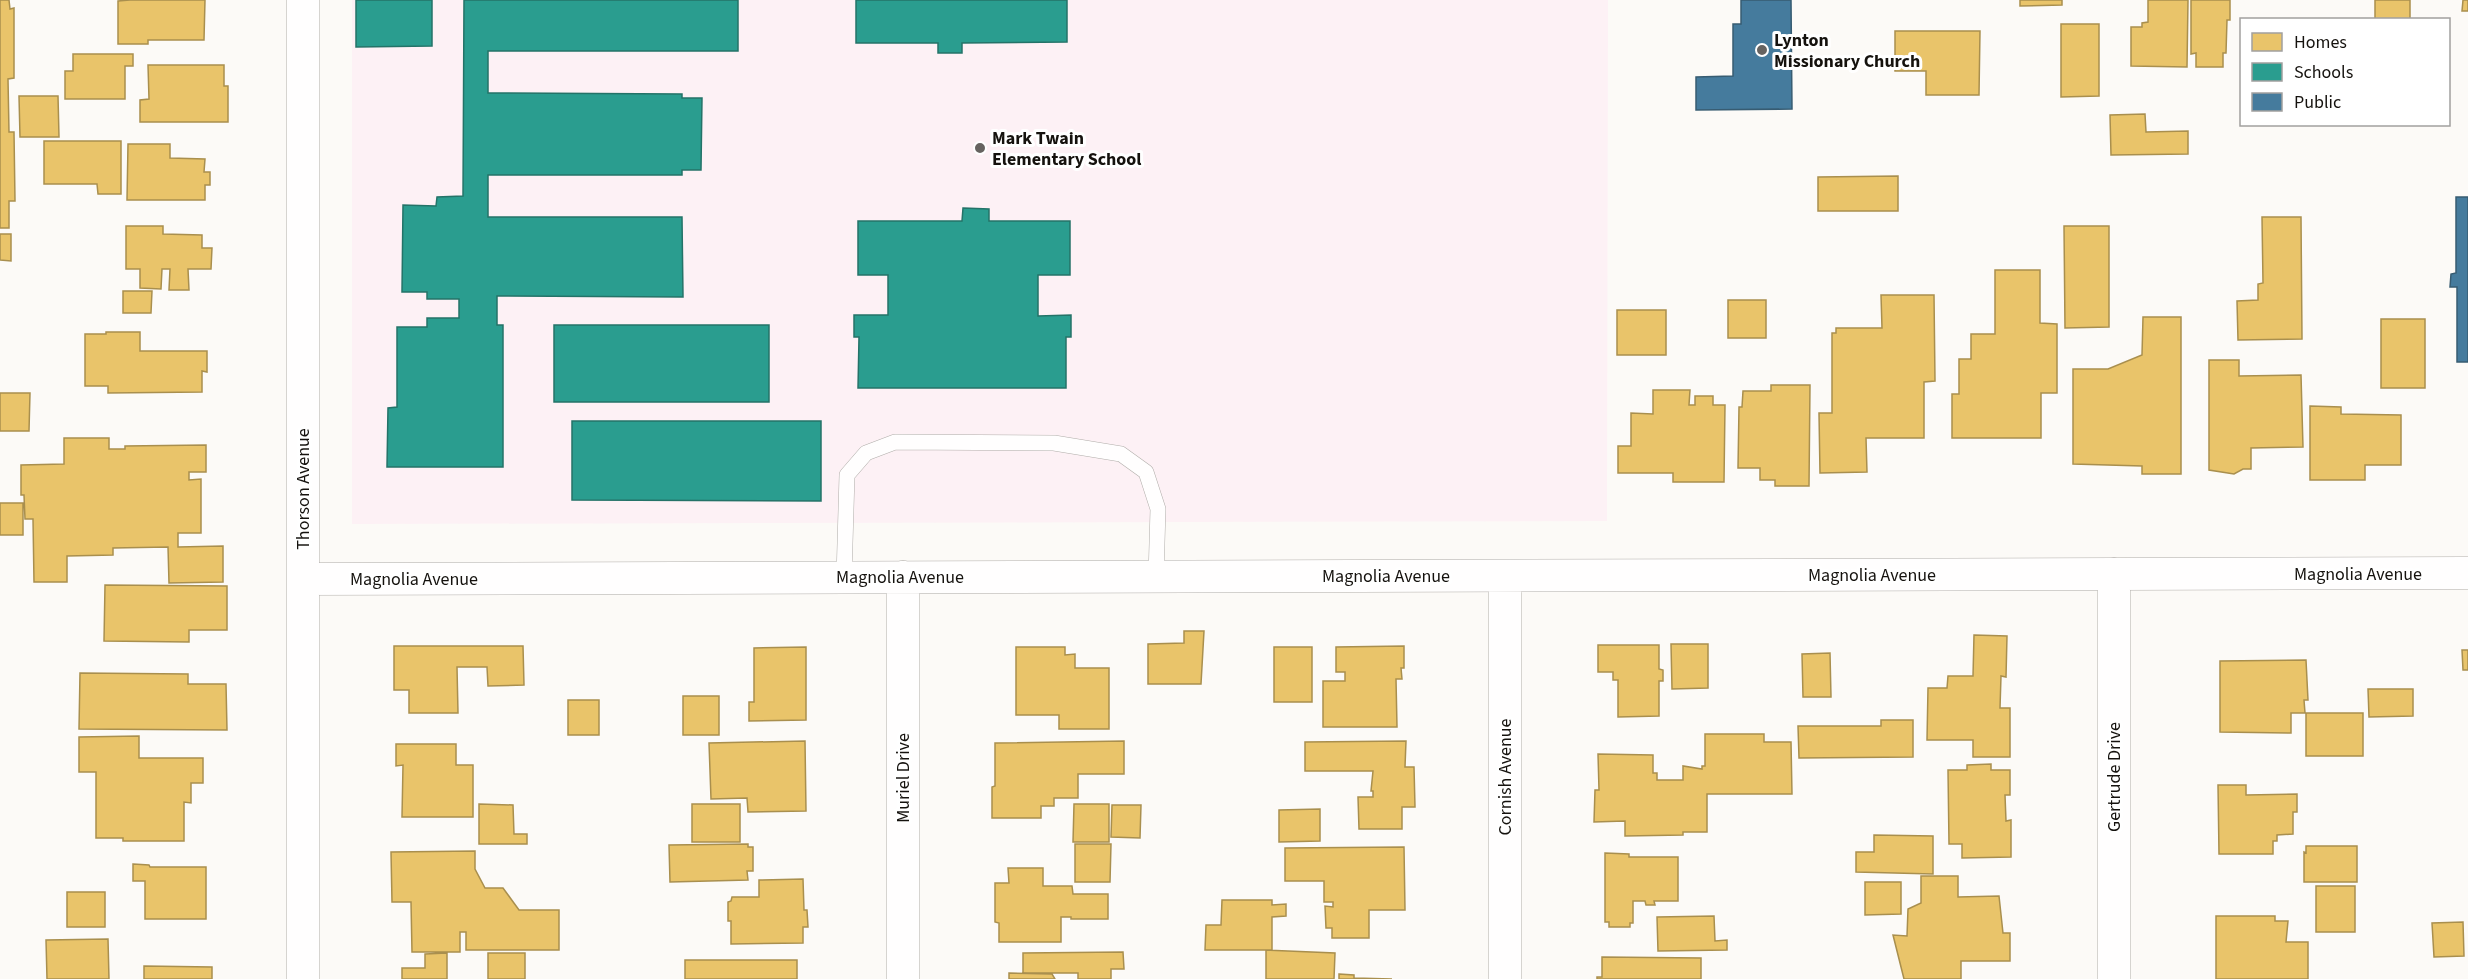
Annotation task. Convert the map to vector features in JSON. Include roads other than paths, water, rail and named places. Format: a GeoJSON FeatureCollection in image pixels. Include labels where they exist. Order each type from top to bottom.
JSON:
{"type":"FeatureCollection","features":[{"type":"Feature","properties":{"kind":"street","name":"Thorson Avenue"},"geometry":{"type":"LineString","coordinates":[[303,0],[303,979]]}},
{"type":"Feature","properties":{"kind":"street","name":"Magnolia Avenue"},"geometry":{"type":"LineString","coordinates":[[303,579],[2468,573]]}},
{"type":"Feature","properties":{"kind":"street","name":"Gertrude Drive"},"geometry":{"type":"LineString","coordinates":[[2114,574],[2114,979]]}},
{"type":"Feature","properties":{"kind":"street","name":"Cornish Avenue"},"geometry":{"type":"LineString","coordinates":[[1504,979],[1505,576]]}},
{"type":"Feature","properties":{"kind":"street","name":"Muriel Drive"},"geometry":{"type":"LineString","coordinates":[[903,577],[903,979]]}},
{"type":"Feature","properties":{"kind":"lane"},"geometry":{"type":"LineString","coordinates":[[844,578],[847,475],[866,453],[895,442],[1054,443],[1121,454],[1146,472],[1158,509],[1156,577]]}},
{"type":"Feature","properties":{"kind":"place","name":"Lynton Missionary Church"},"geometry":{"type":"Point","coordinates":[1762,50]}},
{"type":"Feature","properties":{"kind":"place","name":"Mark Twain Elementary School"},"geometry":{"type":"Point","coordinates":[980,148]}}]}
